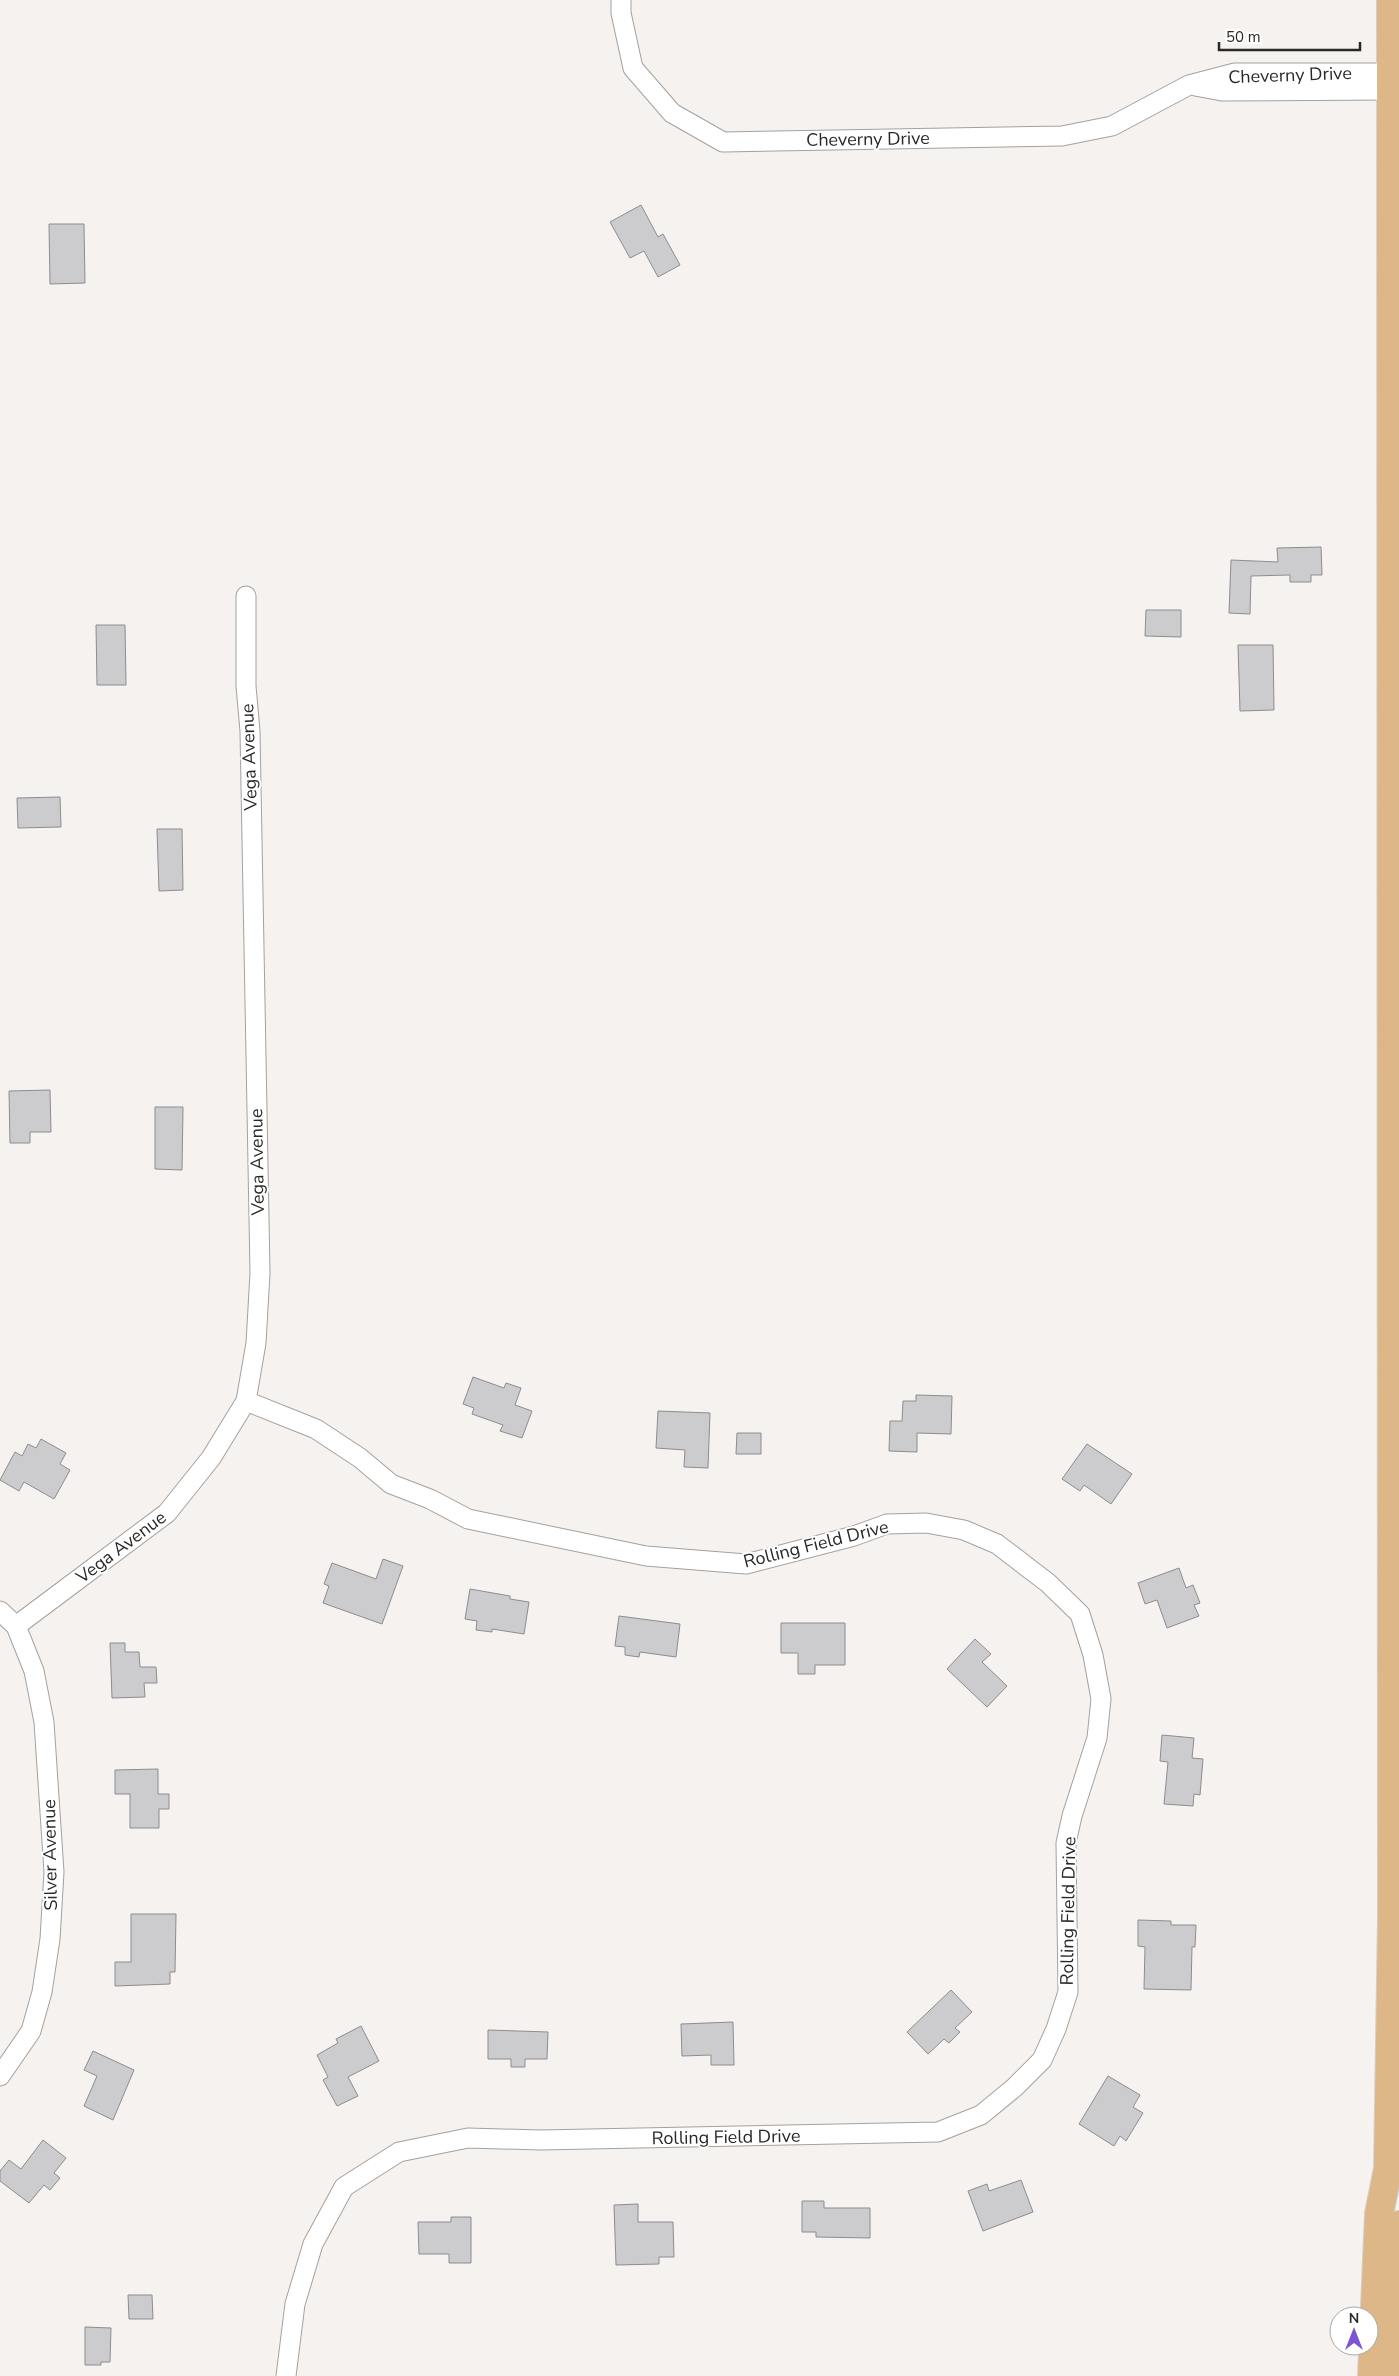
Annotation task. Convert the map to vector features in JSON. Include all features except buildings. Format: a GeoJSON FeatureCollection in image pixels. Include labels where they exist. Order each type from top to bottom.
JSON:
{"type":"FeatureCollection","features":[{"type":"Feature","properties":{"kind":"main road"},"geometry":{"type":"LineString","coordinates":[[1354,2376],[1372,2364],[1379,2214],[1388,2169],[1392,1917],[1396,930],[1391,0]]}},
{"type":"Feature","properties":{"kind":"main road"},"geometry":{"type":"LineString","coordinates":[[1388,2169],[1399,2224],[1392,2376]]}},
{"type":"Feature","properties":{"kind":"street","name":"Cheverny Drive"},"geometry":{"type":"LineString","coordinates":[[620,0],[633,68],[672,113],[723,142],[1062,136],[1112,126],[1189,85],[1235,73],[1392,81]]}},
{"type":"Feature","properties":{"kind":"street","name":"Vega Avenue"},"geometry":{"type":"LineString","coordinates":[[16,1626],[168,1513],[211,1458],[246,1401],[256,1343],[260,1272],[250,731],[246,686],[246,596]]}},
{"type":"Feature","properties":{"kind":"street","name":"Rolling Field Drive"},"geometry":{"type":"LineString","coordinates":[[246,1401],[316,1429],[360,1458],[391,1484],[430,1499],[468,1519],[646,1556],[746,1564],[844,1539],[887,1524],[926,1523],[964,1530],[997,1544],[1023,1562],[1080,1614],[1093,1655],[1101,1699],[1097,1738],[1072,1816],[1066,1843],[1068,1992],[1056,2029],[1042,2060],[1015,2087],[982,2115],[938,2132],[550,2140],[468,2138],[399,2152],[344,2187],[313,2244],[295,2304],[286,2376]]}},
{"type":"Feature","properties":{"kind":"street"},"geometry":{"type":"LineString","coordinates":[[0,1611],[16,1626]]}},
{"type":"Feature","properties":{"kind":"street","name":"Silver Avenue"},"geometry":{"type":"LineString","coordinates":[[0,2076],[31,2032],[40,2000],[50,1939],[54,1872],[44,1722],[34,1671],[16,1626]]}}]}
